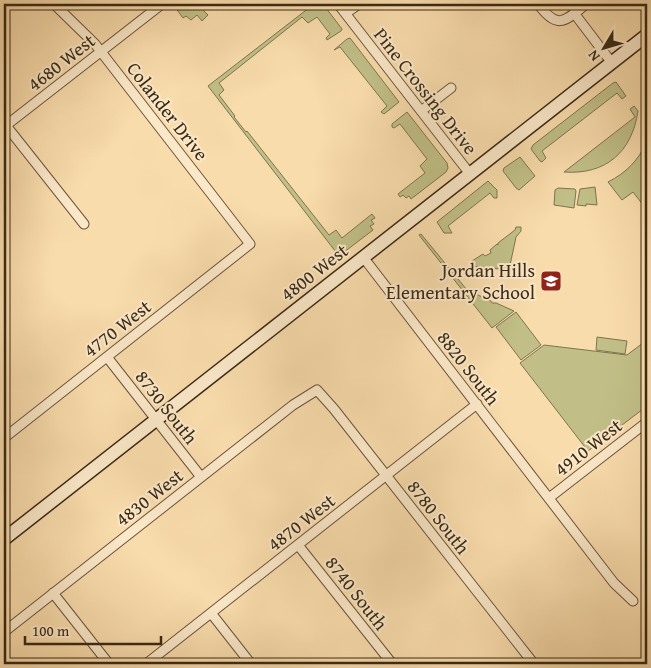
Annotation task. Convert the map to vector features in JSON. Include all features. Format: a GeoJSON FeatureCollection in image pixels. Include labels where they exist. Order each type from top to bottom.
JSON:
{"type":"FeatureCollection","features":[{"type":"Feature","properties":{"kind":"street","name":"Colander Drive"},"geometry":{"type":"LineString","coordinates":[[54,4],[73,21],[101,52],[250,244]]}},
{"type":"Feature","properties":{"kind":"street","name":"4680 West"},"geometry":{"type":"LineString","coordinates":[[4,125],[162,4]]}},
{"type":"Feature","properties":{"kind":"street","name":"Pine Crossing Drive"},"geometry":{"type":"LineString","coordinates":[[338,4],[470,174]]}},
{"type":"Feature","properties":{"kind":"street"},"geometry":{"type":"LineString","coordinates":[[346,13],[359,4]]}},
{"type":"Feature","properties":{"kind":"street"},"geometry":{"type":"LineString","coordinates":[[538,4],[551,19],[561,20],[586,4]]}},
{"type":"Feature","properties":{"kind":"street"},"geometry":{"type":"LineString","coordinates":[[574,13],[612,62]]}},
{"type":"Feature","properties":{"kind":"street","name":"4800 West"},"geometry":{"type":"LineString","coordinates":[[4,539],[647,35]]}},
{"type":"Feature","properties":{"kind":"street"},"geometry":{"type":"LineString","coordinates":[[421,111],[451,88]]}},
{"type":"Feature","properties":{"kind":"street"},"geometry":{"type":"LineString","coordinates":[[4,125],[84,224]]}},
{"type":"Feature","properties":{"kind":"street","name":"4770 West"},"geometry":{"type":"LineString","coordinates":[[4,438],[250,244]]}},
{"type":"Feature","properties":{"kind":"street","name":"8820 South"},"geometry":{"type":"LineString","coordinates":[[363,257],[614,583],[633,601]]}},
{"type":"Feature","properties":{"kind":"street","name":"8730 South"},"geometry":{"type":"LineString","coordinates":[[107,357],[201,477]]}},
{"type":"Feature","properties":{"kind":"street","name":"8780 South"},"geometry":{"type":"LineString","coordinates":[[317,390],[334,409],[534,664]]}},
{"type":"Feature","properties":{"kind":"street","name":"4830 West"},"geometry":{"type":"LineString","coordinates":[[4,632],[293,405],[317,390]]}},
{"type":"Feature","properties":{"kind":"street","name":"4870 West"},"geometry":{"type":"LineString","coordinates":[[146,664],[477,404]]}},
{"type":"Feature","properties":{"kind":"street","name":"4910 West"},"geometry":{"type":"LineString","coordinates":[[549,498],[647,422]]}},
{"type":"Feature","properties":{"kind":"street","name":"8740 South"},"geometry":{"type":"LineString","coordinates":[[298,544],[390,661]]}},
{"type":"Feature","properties":{"kind":"street"},"geometry":{"type":"LineString","coordinates":[[53,593],[109,664]]}},
{"type":"Feature","properties":{"kind":"street"},"geometry":{"type":"LineString","coordinates":[[211,613],[251,664]]}},
{"type":"Feature","properties":{"kind":"shaded area"},"geometry":{"type":"Polygon","coordinates":[[[179,4],[200,4],[208,15],[202,21],[197,15],[191,20],[186,16],[183,18],[175,7],[179,4]]]}},
{"type":"Feature","properties":{"kind":"shaded area"},"geometry":{"type":"Polygon","coordinates":[[[314,4],[323,4],[342,29],[341,31],[327,40],[326,38],[330,34],[317,17],[308,23],[302,17],[219,83],[224,90],[219,95],[234,117],[329,235],[336,230],[342,238],[372,214],[375,218],[371,220],[374,224],[370,226],[373,230],[339,256],[208,86],[314,4]]]}},
{"type":"Feature","properties":{"kind":"shaded area"},"geometry":{"type":"Polygon","coordinates":[[[350,38],[399,102],[384,114],[381,112],[387,106],[340,47],[334,50],[350,38]]]}},
{"type":"Feature","properties":{"kind":"shaded area"},"geometry":{"type":"Polygon","coordinates":[[[616,82],[626,96],[622,99],[617,93],[542,151],[546,158],[542,162],[540,161],[531,149],[533,145],[616,82]]]}},
{"type":"Feature","properties":{"kind":"shaded area"},"geometry":{"type":"Polygon","coordinates":[[[634,106],[638,111],[635,126],[623,149],[614,158],[592,170],[564,172],[635,117],[630,109],[634,106]]]}},
{"type":"Feature","properties":{"kind":"shaded area"},"geometry":{"type":"Polygon","coordinates":[[[407,112],[447,163],[448,168],[446,172],[411,199],[409,196],[406,198],[403,195],[400,197],[398,194],[425,173],[420,166],[427,159],[400,124],[394,128],[392,127],[392,124],[407,112]]]}},
{"type":"Feature","properties":{"kind":"shaded area"},"geometry":{"type":"Polygon","coordinates":[[[647,141],[647,210],[633,192],[622,200],[608,182],[631,165],[647,141]]]}},
{"type":"Feature","properties":{"kind":"shaded area"},"geometry":{"type":"Polygon","coordinates":[[[520,157],[535,176],[519,190],[503,171],[504,168],[520,157]]]}},
{"type":"Feature","properties":{"kind":"shaded area"},"geometry":{"type":"Polygon","coordinates":[[[488,181],[497,190],[497,198],[494,198],[490,193],[448,226],[452,233],[444,233],[437,222],[488,181]]]}},
{"type":"Feature","properties":{"kind":"shaded area"},"geometry":{"type":"Polygon","coordinates":[[[595,187],[597,205],[577,205],[580,189],[595,187]]]}},
{"type":"Feature","properties":{"kind":"shaded area"},"geometry":{"type":"Polygon","coordinates":[[[558,188],[575,189],[574,208],[554,205],[555,190],[558,188]]]}},
{"type":"Feature","properties":{"kind":"shaded area"},"geometry":{"type":"Polygon","coordinates":[[[516,227],[521,227],[521,231],[516,237],[509,270],[471,266],[472,261],[483,254],[485,256],[491,253],[490,250],[515,230],[516,227]]]}},
{"type":"Feature","properties":{"kind":"shaded area"},"geometry":{"type":"Polygon","coordinates":[[[421,234],[467,290],[492,303],[514,311],[492,328],[419,235],[421,234]]]}},
{"type":"Feature","properties":{"kind":"shaded area"},"geometry":{"type":"Polygon","coordinates":[[[516,312],[541,345],[521,360],[496,327],[516,312]]]}},
{"type":"Feature","properties":{"kind":"shaded area"},"geometry":{"type":"Polygon","coordinates":[[[597,337],[627,341],[625,354],[596,350],[597,337]]]}},
{"type":"Feature","properties":{"kind":"shaded area"},"geometry":{"type":"Polygon","coordinates":[[[647,340],[647,406],[588,451],[520,363],[544,345],[627,355],[647,340]]]}},
{"type":"Feature","properties":{"kind":"place","name":"Jordan Hills Elementary School"},"geometry":{"type":"Point","coordinates":[551,281]}}]}
